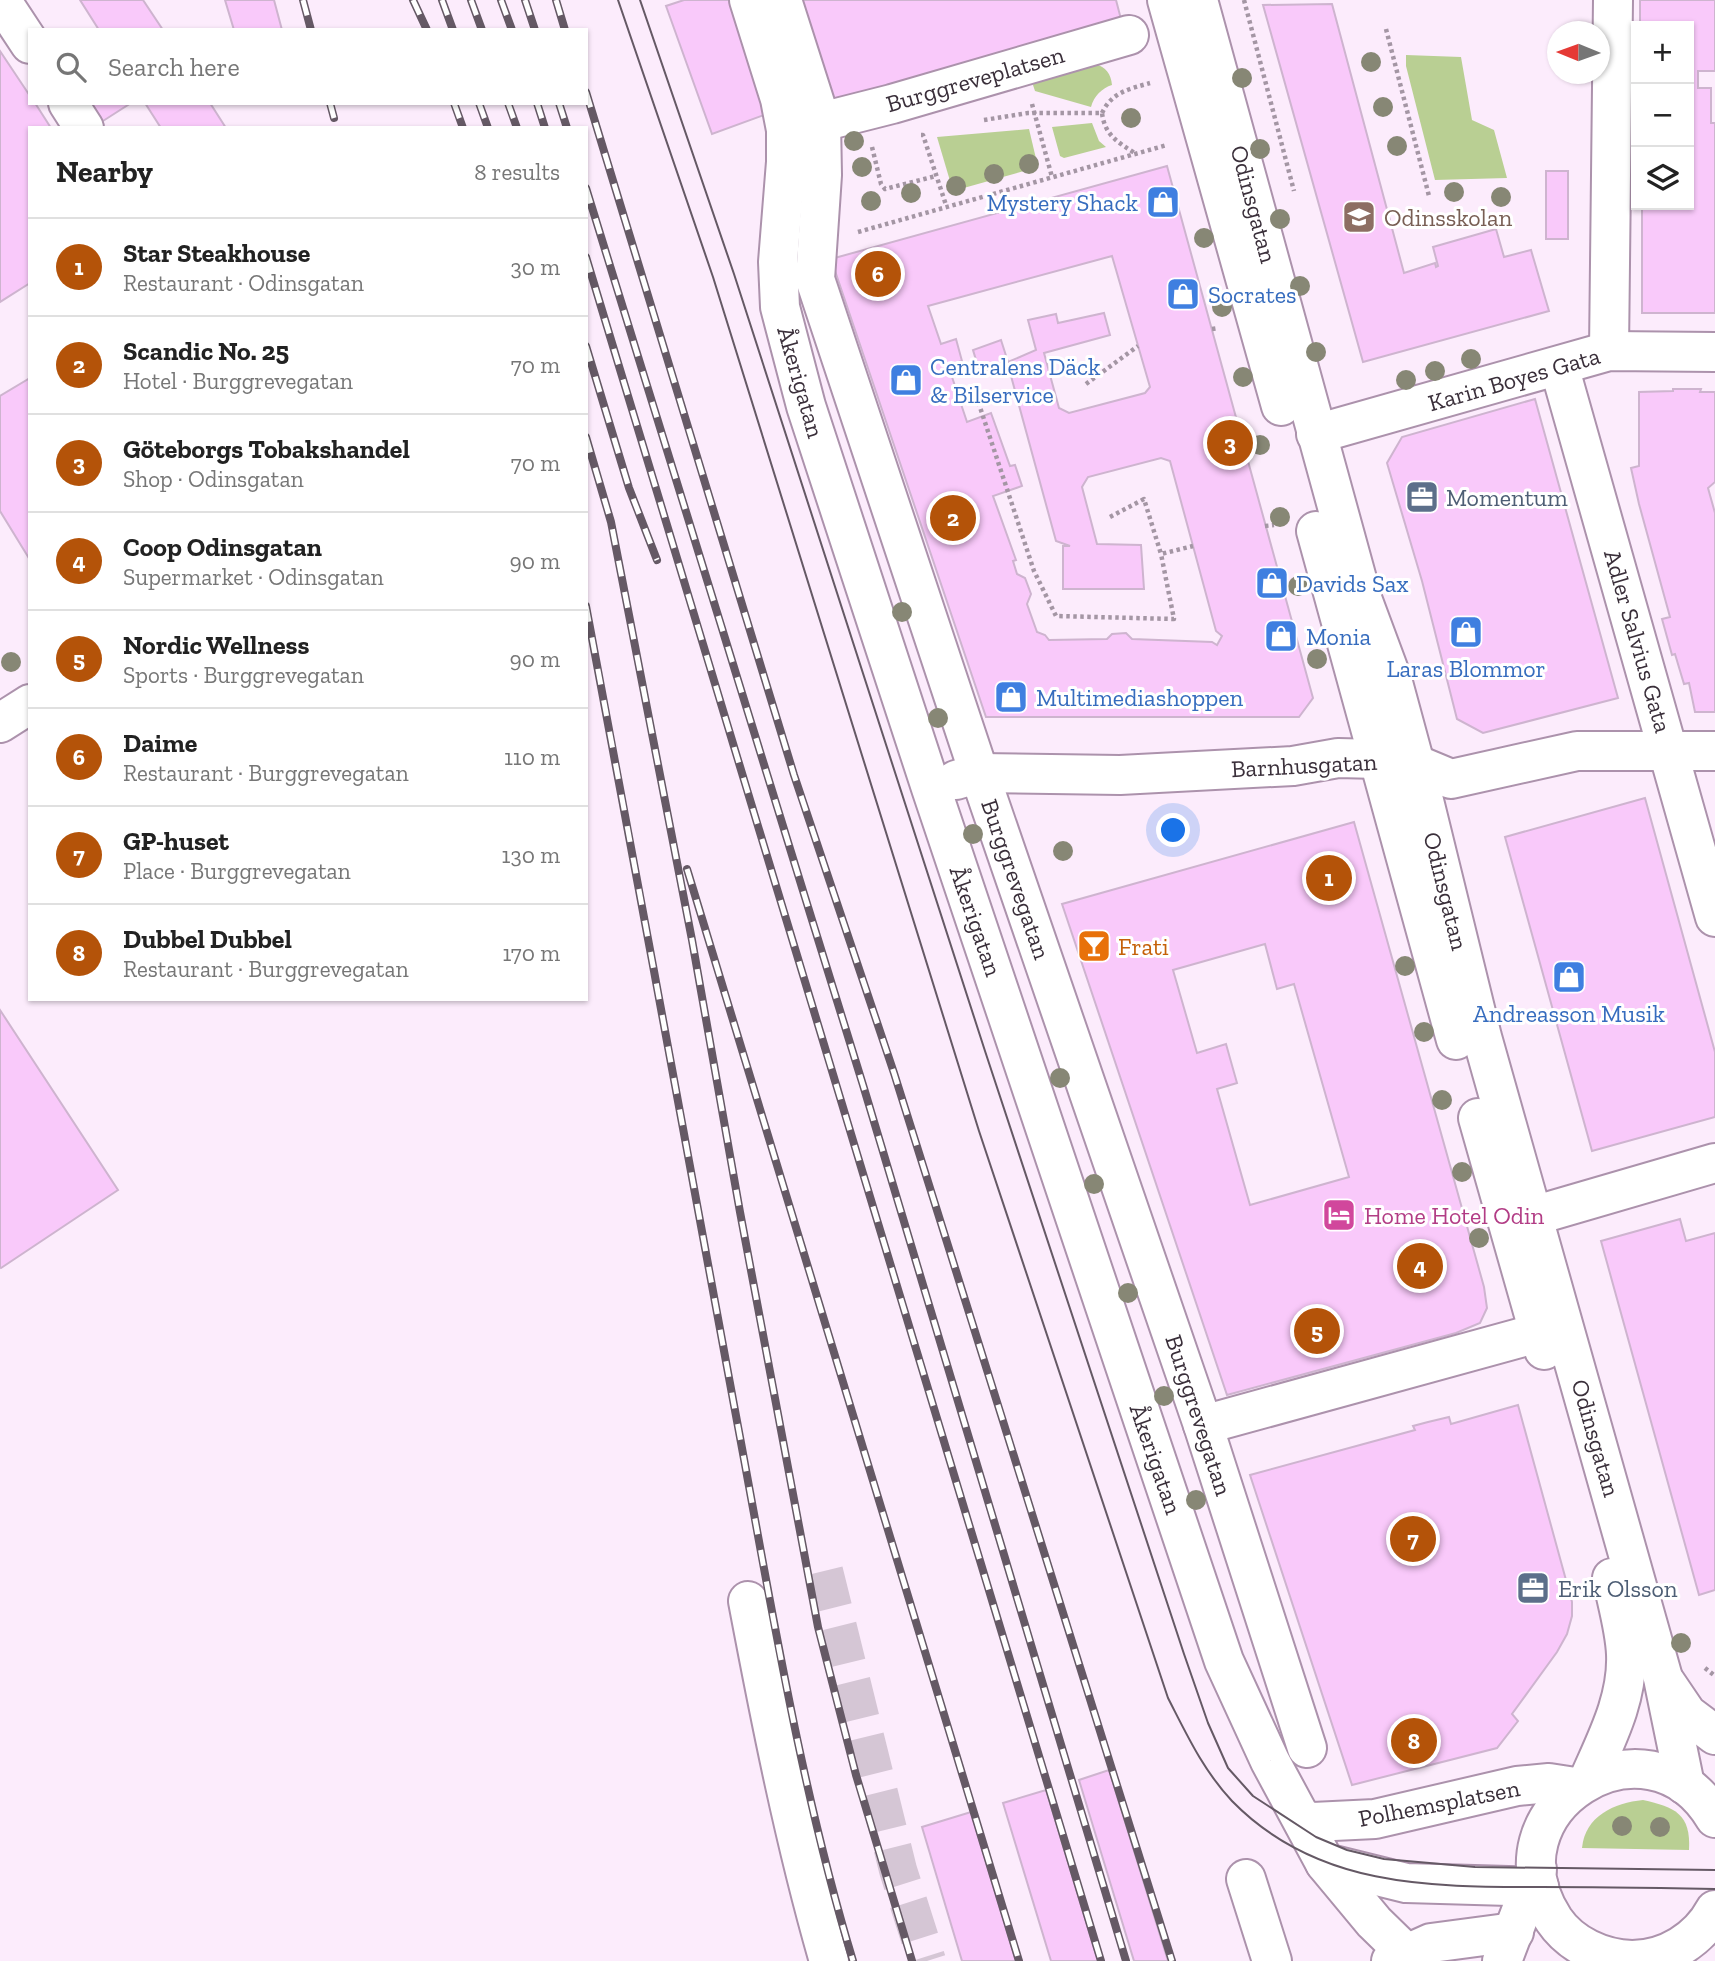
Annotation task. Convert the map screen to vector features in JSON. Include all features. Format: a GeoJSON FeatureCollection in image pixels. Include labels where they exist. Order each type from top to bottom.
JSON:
{"type":"FeatureCollection","features":[{"type":"Feature","properties":{"kind":"street"},"geometry":{"type":"LineString","coordinates":[[1,0],[28,41]]}},
{"type":"Feature","properties":{"kind":"street","name":"Åkerigatan"},"geometry":{"type":"LineString","coordinates":[[749,0],[780,99],[786,130],[778,273],[785,331],[806,406],[931,788],[1224,1661],[1270,1761],[1325,1863],[1404,1958]]}},
{"type":"Feature","properties":{"kind":"street","name":"Burggrevegatan"},"geometry":{"type":"LineString","coordinates":[[782,0],[821,122],[822,176],[816,279],[979,773],[1203,1425],[1307,1748]]}},
{"type":"Feature","properties":{"kind":"street","name":"Odinsgatan"},"geometry":{"type":"LineString","coordinates":[[1167,0],[1538,1333],[1612,1577],[1626,1654],[1624,1683],[1617,1716],[1582,1783]]}},
{"type":"Feature","properties":{"kind":"street","name":"Odinsgatan"},"geometry":{"type":"LineString","coordinates":[[1198,0],[1363,601],[1392,678],[1482,1037],[1663,1678],[1703,1796]]}},
{"type":"Feature","properties":{"kind":"street"},"geometry":{"type":"LineString","coordinates":[[1609,351],[1613,0]]}},
{"type":"Feature","properties":{"kind":"street","name":"Burggreveplatsen"},"geometry":{"type":"LineString","coordinates":[[821,122],[1129,35]]}},
{"type":"Feature","properties":{"kind":"street"},"geometry":{"type":"LineString","coordinates":[[69,105],[83,126]]}},
{"type":"Feature","properties":{"kind":"street","name":"Karin Boyes Gata"},"geometry":{"type":"LineString","coordinates":[[1316,434],[1609,351],[1709,352]]}},
{"type":"Feature","properties":{"kind":"street","name":"Adler Salvius Gata"},"geometry":{"type":"LineString","coordinates":[[1559,366],[1715,917]]}},
{"type":"Feature","properties":{"kind":"street"},"geometry":{"type":"LineString","coordinates":[[0,723],[28,705]]}},
{"type":"Feature","properties":{"kind":"street","name":"Barnhusgatan"},"geometry":{"type":"LineString","coordinates":[[931,788],[979,773],[1120,775],[1293,766],[1338,758],[1378,759],[1415,764],[1451,779],[1577,751],[1715,751]]}},
{"type":"Feature","properties":{"kind":"street"},"geometry":{"type":"LineString","coordinates":[[1533,1216],[1715,1163]]}},
{"type":"Feature","properties":{"kind":"street"},"geometry":{"type":"LineString","coordinates":[[1203,1425],[1538,1333]]}},
{"type":"Feature","properties":{"kind":"street"},"geometry":{"type":"LineString","coordinates":[[748,1601],[807,1885],[829,1961]]}},
{"type":"Feature","properties":{"kind":"street"},"geometry":{"type":"LineString","coordinates":[[1663,1678],[1687,1714],[1715,1735]]}},
{"type":"Feature","properties":{"kind":"street","name":"Polhemsplatsen"},"geometry":{"type":"LineString","coordinates":[[1535,1881],[1538,1848],[1548,1818],[1560,1801],[1582,1783],[1613,1771],[1638,1769],[1663,1774],[1703,1796]]}},
{"type":"Feature","properties":{"kind":"street","name":"Polhemsplatsen"},"geometry":{"type":"LineString","coordinates":[[1303,1820],[1313,1822],[1375,1819],[1517,1786],[1582,1783]]}},
{"type":"Feature","properties":{"kind":"street"},"geometry":{"type":"LineString","coordinates":[[1325,1863],[1406,1882],[1535,1881]]}},
{"type":"Feature","properties":{"kind":"street"},"geometry":{"type":"LineString","coordinates":[[1246,1879],[1272,1961]]}},
{"type":"Feature","properties":{"kind":"street"},"geometry":{"type":"LineString","coordinates":[[1404,1958],[1431,1942],[1508,1947],[1535,1881]]}},
{"type":"Feature","properties":{"kind":"street"},"geometry":{"type":"LineString","coordinates":[[1535,1881],[1556,1923],[1570,1938],[1580,1955],[1640,1959],[1661,1955],[1703,1940],[1702,1929],[1715,1910]]}},
{"type":"Feature","properties":{"kind":"path"},"geometry":{"type":"LineString","coordinates":[[1385,29],[1430,196]]}},
{"type":"Feature","properties":{"kind":"path"},"geometry":{"type":"LineString","coordinates":[[1022,66],[1052,177]]}},
{"type":"Feature","properties":{"kind":"path"},"geometry":{"type":"LineString","coordinates":[[1101,113],[1117,94],[1150,83]]}},
{"type":"Feature","properties":{"kind":"path"},"geometry":{"type":"LineString","coordinates":[[892,104],[898,137],[923,135],[933,128]]}},
{"type":"Feature","properties":{"kind":"path"},"geometry":{"type":"LineString","coordinates":[[974,122],[1035,113],[1101,113]]}},
{"type":"Feature","properties":{"kind":"path"},"geometry":{"type":"LineString","coordinates":[[1101,113],[1106,130],[1112,138],[1136,153]]}},
{"type":"Feature","properties":{"kind":"path"},"geometry":{"type":"LineString","coordinates":[[923,135],[946,205]]}},
{"type":"Feature","properties":{"kind":"path"},"geometry":{"type":"LineString","coordinates":[[872,143],[881,184],[885,189],[936,176]]}},
{"type":"Feature","properties":{"kind":"path"},"geometry":{"type":"LineString","coordinates":[[817,244],[946,205],[1167,145]]}},
{"type":"Feature","properties":{"kind":"path"},"geometry":{"type":"LineString","coordinates":[[1212,329],[1218,328]]}},
{"type":"Feature","properties":{"kind":"path"},"geometry":{"type":"LineString","coordinates":[[1086,384],[1138,346]]}},
{"type":"Feature","properties":{"kind":"path"},"geometry":{"type":"LineString","coordinates":[[974,389],[1034,571],[1056,617],[1174,619],[1161,554],[1144,499],[1110,517]]}},
{"type":"Feature","properties":{"kind":"path"},"geometry":{"type":"LineString","coordinates":[[1265,526],[1274,525]]}},
{"type":"Feature","properties":{"kind":"path"},"geometry":{"type":"LineString","coordinates":[[1161,554],[1193,546]]}},
{"type":"Feature","properties":{"kind":"green space"},"geometry":{"type":"Polygon","coordinates":[[[1406,55],[1461,57],[1472,120],[1494,130],[1507,178],[1435,180],[1406,66],[1406,55]]]}},
{"type":"Feature","properties":{"kind":"green space"},"geometry":{"type":"Polygon","coordinates":[[[1095,64],[1107,72],[1112,85],[1099,93],[1091,107],[1035,91],[1035,79],[1095,64]]]}},
{"type":"Feature","properties":{"kind":"green space"},"geometry":{"type":"Polygon","coordinates":[[[1092,123],[1099,141],[1106,147],[1064,158],[1060,156],[1052,127],[1092,123]]]}},
{"type":"Feature","properties":{"kind":"green space"},"geometry":{"type":"Polygon","coordinates":[[[1029,129],[1038,167],[953,191],[937,137],[1029,129]]]}},
{"type":"Feature","properties":{"kind":"green space"},"geometry":{"type":"Polygon","coordinates":[[[1643,1800],[1672,1809],[1679,1814],[1687,1828],[1689,1850],[1582,1848],[1589,1827],[1603,1813],[1622,1804],[1643,1800]]]}},
{"type":"Feature","properties":{"kind":"building"},"geometry":{"type":"Polygon","coordinates":[[[80,0],[143,0],[162,28],[98,28],[80,0]]]}},
{"type":"Feature","properties":{"kind":"building"},"geometry":{"type":"Polygon","coordinates":[[[225,0],[274,0],[281,28],[233,28],[225,0]]]}},
{"type":"Feature","properties":{"kind":"building"},"geometry":{"type":"Polygon","coordinates":[[[684,0],[736,0],[775,111],[712,134],[666,6],[684,0]]]}},
{"type":"Feature","properties":{"kind":"building"},"geometry":{"type":"Polygon","coordinates":[[[802,0],[1116,0],[1122,23],[833,107],[802,0]]]}},
{"type":"Feature","properties":{"kind":"building"},"geometry":{"type":"Polygon","coordinates":[[[1640,0],[1715,0],[1715,71],[1698,71],[1698,88],[1711,88],[1711,123],[1715,123],[1715,313],[1642,313],[1642,210],[1694,210],[1694,21],[1640,21],[1640,0]]]}},
{"type":"Feature","properties":{"kind":"building"},"geometry":{"type":"Polygon","coordinates":[[[1332,4],[1404,273],[1435,263],[1436,267],[1438,266],[1433,247],[1496,229],[1504,257],[1531,250],[1549,311],[1363,362],[1263,5],[1332,4]]]}},
{"type":"Feature","properties":{"kind":"building"},"geometry":{"type":"Polygon","coordinates":[[[0,51],[28,93],[28,105],[36,105],[50,126],[28,126],[28,284],[0,302],[0,51]]]}},
{"type":"Feature","properties":{"kind":"building"},"geometry":{"type":"Polygon","coordinates":[[[92,105],[128,105],[103,121],[92,105]]]}},
{"type":"Feature","properties":{"kind":"building"},"geometry":{"type":"Polygon","coordinates":[[[146,105],[211,105],[225,126],[160,126],[146,105]]]}},
{"type":"Feature","properties":{"kind":"building"},"geometry":{"type":"Polygon","coordinates":[[[1167,166],[1313,698],[1299,717],[986,717],[831,259],[1167,166]],[[1112,256],[928,306],[941,344],[956,339],[962,361],[948,365],[967,422],[991,413],[1010,466],[1015,465],[1022,486],[993,496],[1016,560],[1013,561],[1017,574],[1025,578],[1031,594],[1027,604],[1037,632],[1049,640],[1107,639],[1112,634],[1126,633],[1132,639],[1212,642],[1217,645],[1222,636],[1216,631],[1170,461],[1161,458],[1088,477],[1082,487],[1097,544],[1141,545],[1144,589],[1063,589],[1063,546],[1070,546],[1056,541],[1008,365],[980,373],[973,350],[1001,340],[1008,362],[1036,350],[1028,320],[1056,314],[1058,323],[1104,313],[1110,335],[1044,353],[1059,408],[1069,413],[1145,393],[1150,387],[1112,256]]]}},
{"type":"Feature","properties":{"kind":"building"},"geometry":{"type":"Polygon","coordinates":[[[1546,171],[1568,171],[1568,239],[1546,239],[1546,171]]]}},
{"type":"Feature","properties":{"kind":"building"},"geometry":{"type":"Polygon","coordinates":[[[28,379],[28,557],[0,511],[0,396],[28,379]]]}},
{"type":"Feature","properties":{"kind":"building"},"geometry":{"type":"Polygon","coordinates":[[[1673,389],[1715,392],[1715,482],[1708,488],[1715,513],[1715,712],[1695,712],[1689,683],[1684,684],[1675,654],[1672,655],[1662,619],[1670,617],[1631,468],[1639,466],[1639,392],[1673,389]]]}},
{"type":"Feature","properties":{"kind":"building"},"geometry":{"type":"Polygon","coordinates":[[[1535,399],[1618,698],[1483,733],[1457,719],[1422,581],[1387,463],[1402,437],[1535,399]]]}},
{"type":"Feature","properties":{"kind":"building"},"geometry":{"type":"Polygon","coordinates":[[[1645,798],[1715,1052],[1715,1117],[1592,1151],[1505,837],[1645,798]]]}},
{"type":"Feature","properties":{"kind":"building"},"geometry":{"type":"Polygon","coordinates":[[[1354,822],[1484,1287],[1487,1308],[1480,1323],[1456,1333],[1227,1395],[1062,904],[1354,822]],[[1265,944],[1173,970],[1197,1053],[1226,1044],[1237,1083],[1217,1089],[1250,1205],[1349,1177],[1294,984],[1277,989],[1265,944]]]}},
{"type":"Feature","properties":{"kind":"building"},"geometry":{"type":"Polygon","coordinates":[[[0,1010],[118,1190],[1,1268],[0,1267],[0,1010]]]}},
{"type":"Feature","properties":{"kind":"building"},"geometry":{"type":"Polygon","coordinates":[[[1680,1219],[1686,1241],[1715,1233],[1715,1590],[1699,1595],[1601,1241],[1680,1219]]]}},
{"type":"Feature","properties":{"kind":"building"},"geometry":{"type":"Polygon","coordinates":[[[1518,1405],[1572,1602],[1572,1616],[1567,1634],[1512,1714],[1518,1721],[1497,1748],[1352,1785],[1250,1475],[1415,1430],[1413,1426],[1428,1422],[1449,1417],[1451,1424],[1518,1405]]]}},
{"type":"Feature","properties":{"kind":"building"},"geometry":{"type":"Polygon","coordinates":[[[1109,1770],[1168,1961],[1134,1961],[1079,1780],[1109,1770]]]}},
{"type":"Feature","properties":{"kind":"building"},"geometry":{"type":"Polygon","coordinates":[[[1046,1790],[1098,1961],[1051,1961],[1003,1803],[1046,1790]]]}},
{"type":"Feature","properties":{"kind":"building"},"geometry":{"type":"Polygon","coordinates":[[[971,1812],[1016,1961],[962,1961],[922,1827],[971,1812]]]}},
{"type":"Feature","properties":{"kind":"tunnel"},"geometry":{"type":"LineString","coordinates":[[824,1571],[898,1870],[927,1961]]}},
{"type":"Feature","properties":{"kind":"tram line"},"geometry":{"type":"LineString","coordinates":[[618,0],[713,277],[979,1131],[1168,1698],[1196,1752],[1232,1801],[1265,1829],[1300,1851],[1337,1866],[1376,1876],[1456,1886],[1715,1889]]}},
{"type":"Feature","properties":{"kind":"tram line"},"geometry":{"type":"LineString","coordinates":[[640,0],[734,274],[985,1051],[1184,1654],[1208,1723],[1228,1768],[1253,1796],[1316,1837],[1347,1850],[1384,1859],[1475,1867],[1715,1870]]}},
{"type":"Feature","properties":{"kind":"railway"},"geometry":{"type":"LineString","coordinates":[[303,0],[310,28]]}},
{"type":"Feature","properties":{"kind":"railway"},"geometry":{"type":"LineString","coordinates":[[413,0],[426,28]]}},
{"type":"Feature","properties":{"kind":"railway"},"geometry":{"type":"LineString","coordinates":[[442,0],[452,28]]}},
{"type":"Feature","properties":{"kind":"railway"},"geometry":{"type":"LineString","coordinates":[[471,0],[481,28]]}},
{"type":"Feature","properties":{"kind":"railway"},"geometry":{"type":"LineString","coordinates":[[501,0],[511,28]]}},
{"type":"Feature","properties":{"kind":"railway"},"geometry":{"type":"LineString","coordinates":[[525,0],[534,28]]}},
{"type":"Feature","properties":{"kind":"railway"},"geometry":{"type":"LineString","coordinates":[[556,0],[564,28]]}},
{"type":"Feature","properties":{"kind":"railway"},"geometry":{"type":"LineString","coordinates":[[588,99],[794,775],[894,1073],[1172,1961]]}},
{"type":"Feature","properties":{"kind":"railway"},"geometry":{"type":"LineString","coordinates":[[331,105],[334,118]]}},
{"type":"Feature","properties":{"kind":"railway"},"geometry":{"type":"LineString","coordinates":[[455,105],[462,126]]}},
{"type":"Feature","properties":{"kind":"railway"},"geometry":{"type":"LineString","coordinates":[[480,105],[487,126]]}},
{"type":"Feature","properties":{"kind":"railway"},"geometry":{"type":"LineString","coordinates":[[509,105],[516,126]]}},
{"type":"Feature","properties":{"kind":"railway"},"geometry":{"type":"LineString","coordinates":[[538,105],[544,126]]}},
{"type":"Feature","properties":{"kind":"railway"},"geometry":{"type":"LineString","coordinates":[[560,105],[566,126]]}},
{"type":"Feature","properties":{"kind":"railway"},"geometry":{"type":"LineString","coordinates":[[588,194],[863,1085],[1126,1961]]}},
{"type":"Feature","properties":{"kind":"railway"},"geometry":{"type":"LineString","coordinates":[[588,264],[1101,1961]]}},
{"type":"Feature","properties":{"kind":"railway"},"geometry":{"type":"LineString","coordinates":[[588,353],[629,488],[657,560]]}},
{"type":"Feature","properties":{"kind":"railway"},"geometry":{"type":"LineString","coordinates":[[588,444],[611,522],[692,940],[818,1627],[856,1775],[912,1961]]}},
{"type":"Feature","properties":{"kind":"railway"},"geometry":{"type":"LineString","coordinates":[[588,617],[786,1684],[816,1824],[853,1961]]}},
{"type":"Feature","properties":{"kind":"railway"},"geometry":{"type":"LineString","coordinates":[[687,869],[1019,1961]]}},
{"type":"Feature","properties":{"kind":"place","name":"Mystery Shack"},"geometry":{"type":"Point","coordinates":[1163,202]}},
{"type":"Feature","properties":{"kind":"place","name":"Odinsskolan"},"geometry":{"type":"Point","coordinates":[1359,217]}},
{"type":"Feature","properties":{"kind":"place","name":"Daime"},"geometry":{"type":"Point","coordinates":[878,274]}},
{"type":"Feature","properties":{"kind":"place","name":"Socrates"},"geometry":{"type":"Point","coordinates":[1183,294]}},
{"type":"Feature","properties":{"kind":"place","name":"Centralens Däck & Bilservice"},"geometry":{"type":"Point","coordinates":[906,380]}},
{"type":"Feature","properties":{"kind":"place","name":"Göteborgs Tobakshandel"},"geometry":{"type":"Point","coordinates":[1230,443]}},
{"type":"Feature","properties":{"kind":"place","name":"Momentum"},"geometry":{"type":"Point","coordinates":[1422,497]}},
{"type":"Feature","properties":{"kind":"place","name":"Scandic No. 25"},"geometry":{"type":"Point","coordinates":[953,518]}},
{"type":"Feature","properties":{"kind":"place","name":"Davids Sax"},"geometry":{"type":"Point","coordinates":[1272,583]}},
{"type":"Feature","properties":{"kind":"place","name":"Laras Blommor"},"geometry":{"type":"Point","coordinates":[1466,632]}},
{"type":"Feature","properties":{"kind":"place","name":"Monia"},"geometry":{"type":"Point","coordinates":[1281,636]}},
{"type":"Feature","properties":{"kind":"place","name":"Multimediashoppen"},"geometry":{"type":"Point","coordinates":[1011,697]}},
{"type":"Feature","properties":{"kind":"place","name":"Star Steakhouse"},"geometry":{"type":"Point","coordinates":[1329,878]}},
{"type":"Feature","properties":{"kind":"place","name":"Frati"},"geometry":{"type":"Point","coordinates":[1094,946]}},
{"type":"Feature","properties":{"kind":"place","name":"Andreasson Musik"},"geometry":{"type":"Point","coordinates":[1569,977]}},
{"type":"Feature","properties":{"kind":"place","name":"Home Hotel Odin"},"geometry":{"type":"Point","coordinates":[1339,1215]}},
{"type":"Feature","properties":{"kind":"place","name":"Coop Odinsgatan"},"geometry":{"type":"Point","coordinates":[1420,1266]}},
{"type":"Feature","properties":{"kind":"place","name":"Nordic Wellness"},"geometry":{"type":"Point","coordinates":[1317,1331]}},
{"type":"Feature","properties":{"kind":"place","name":"GP-huset"},"geometry":{"type":"Point","coordinates":[1413,1539]}},
{"type":"Feature","properties":{"kind":"place","name":"Erik Olsson"},"geometry":{"type":"Point","coordinates":[1533,1588]}},
{"type":"Feature","properties":{"kind":"place","name":"Dubbel Dubbel"},"geometry":{"type":"Point","coordinates":[1414,1741]}}]}
